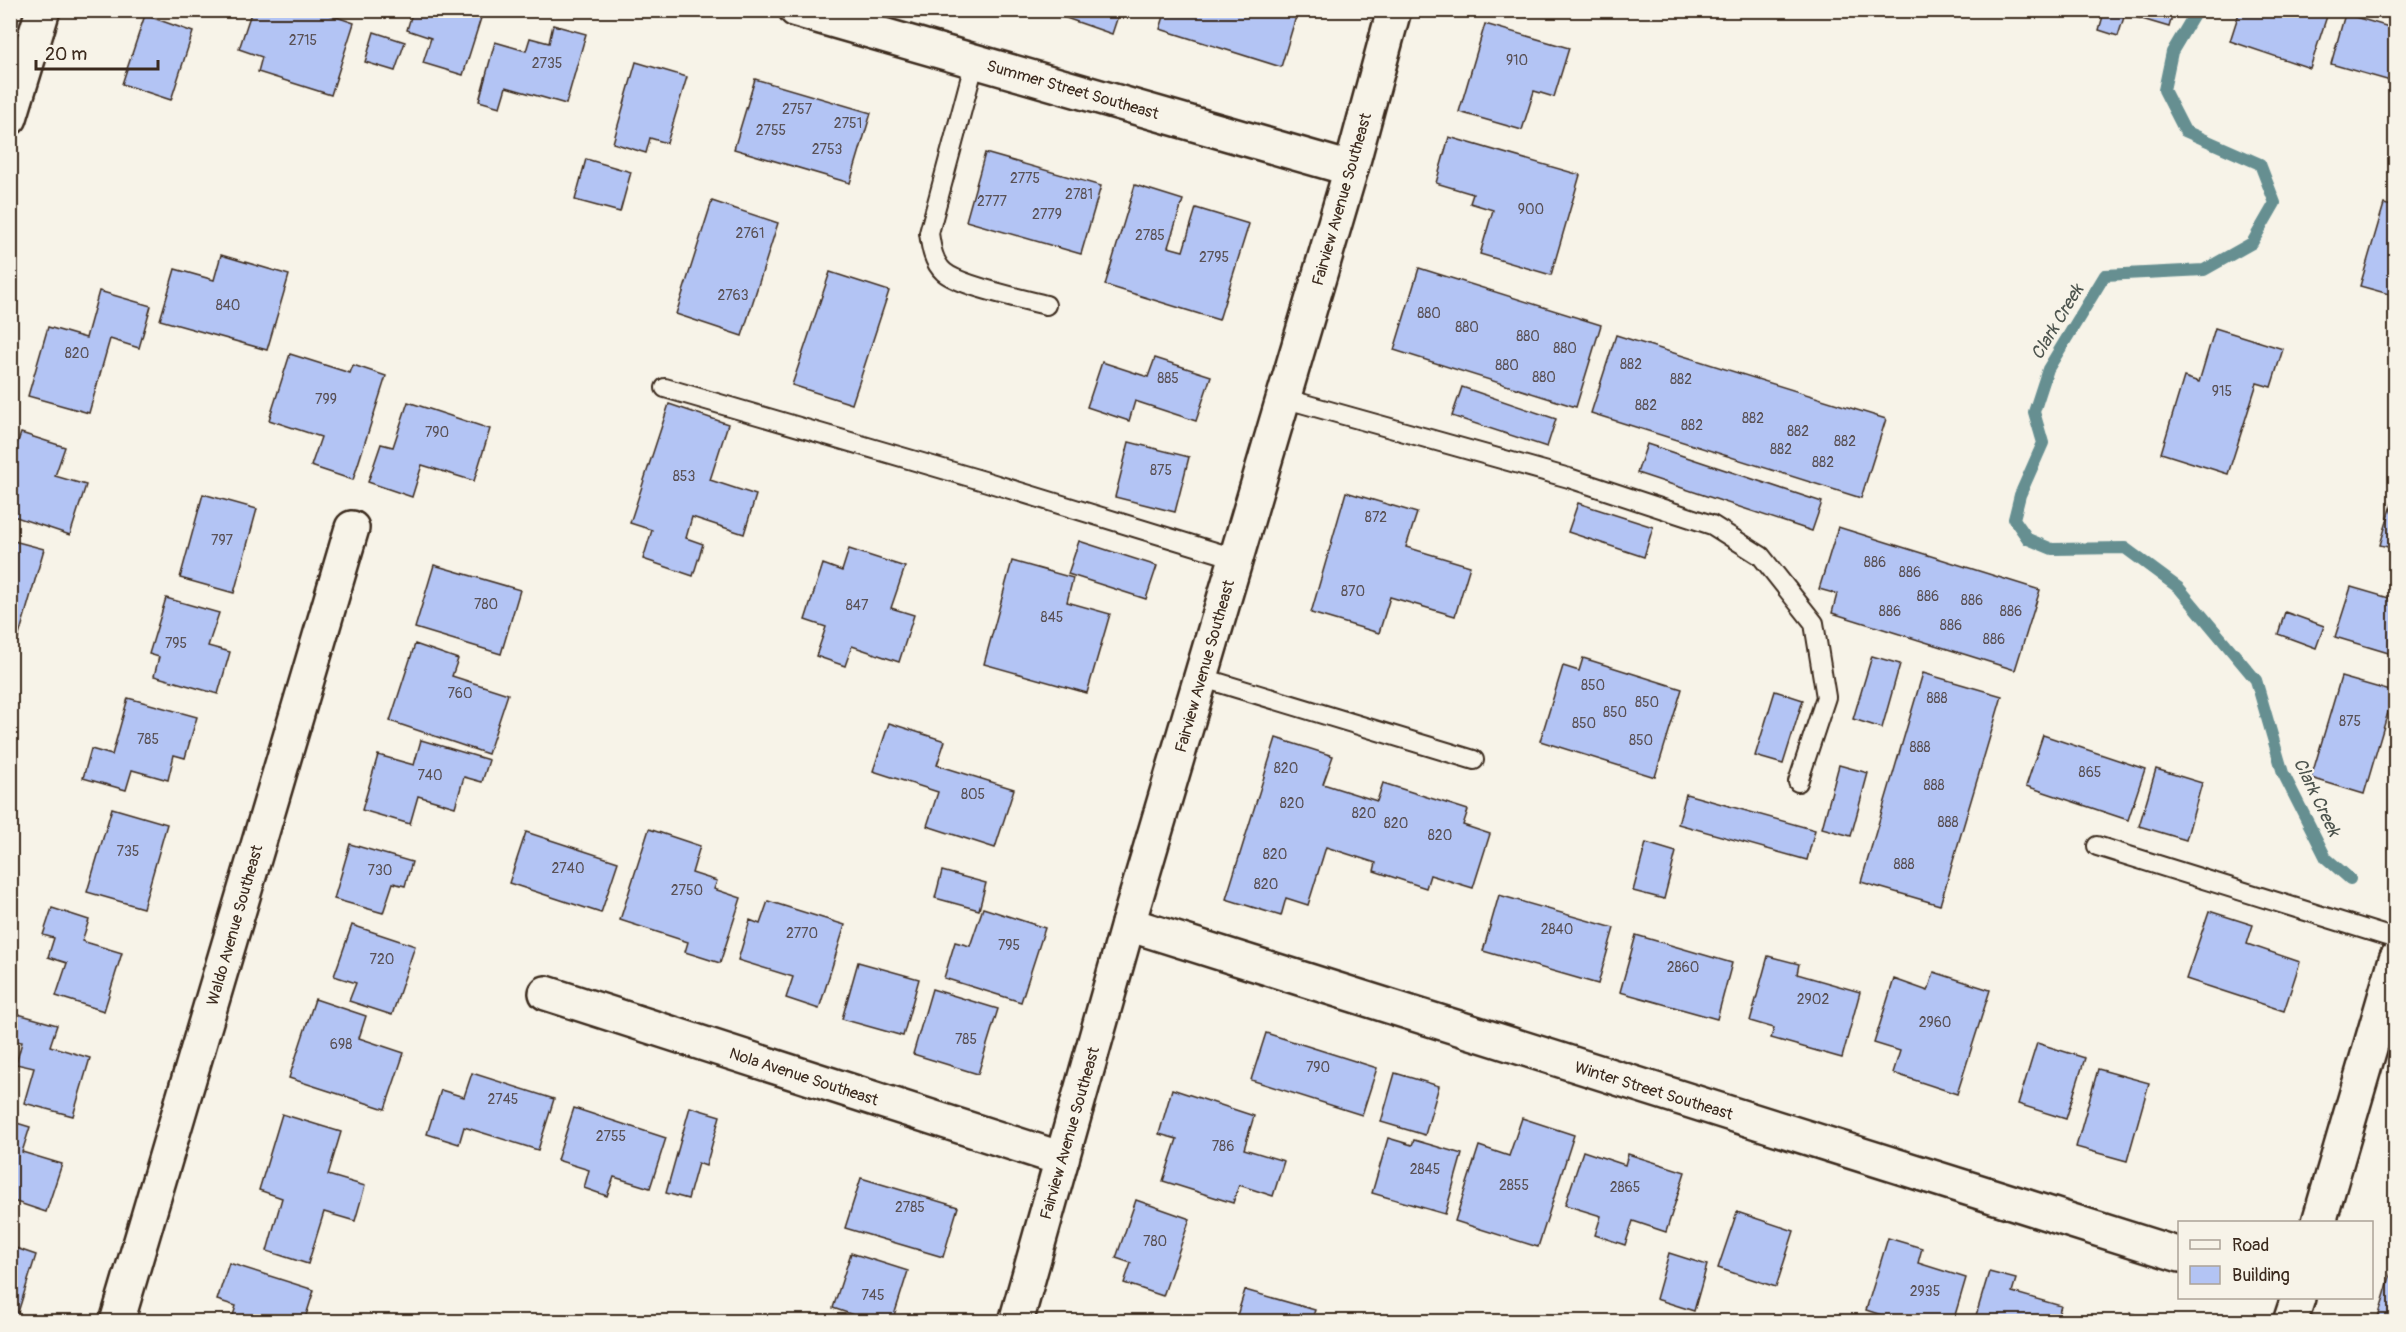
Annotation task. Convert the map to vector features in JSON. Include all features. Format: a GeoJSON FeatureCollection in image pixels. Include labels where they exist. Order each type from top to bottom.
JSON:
{"type":"FeatureCollection","features":[{"type":"Feature","properties":{"kind":"street"},"geometry":{"type":"LineString","coordinates":[[10,118],[43,10]]}},
{"type":"Feature","properties":{"kind":"street","name":"Summer Street Southeast"},"geometry":{"type":"LineString","coordinates":[[795,10],[848,18],[975,61],[1351,169]]}},
{"type":"Feature","properties":{"kind":"street","name":"Fairview Avenue Southeast"},"geometry":{"type":"LineString","coordinates":[[1016,1322],[1128,924],[1351,169],[1394,10]]}},
{"type":"Feature","properties":{"kind":"street","name":"Waldo Avenue Southeast"},"geometry":{"type":"LineString","coordinates":[[117,1322],[352,528]]}},
{"type":"Feature","properties":{"kind":"street","name":"Winter Street Southeast"},"geometry":{"type":"LineString","coordinates":[[1128,924],[2178,1254]]}},
{"type":"Feature","properties":{"kind":"street"},"geometry":{"type":"LineString","coordinates":[[2319,1221],[2396,959]]}},
{"type":"Feature","properties":{"kind":"street","name":"Nola Avenue Southeast"},"geometry":{"type":"LineString","coordinates":[[546,993],[1062,1159]]}},
{"type":"Feature","properties":{"kind":"street"},"geometry":{"type":"LineString","coordinates":[[2290,1322],[2298,1299]]}},
{"type":"Feature","properties":{"kind":"lane"},"geometry":{"type":"LineString","coordinates":[[975,61],[929,234],[932,254],[944,272],[964,282],[1046,305]]}},
{"type":"Feature","properties":{"kind":"lane"},"geometry":{"type":"LineString","coordinates":[[665,388],[984,481],[1235,558]]}},
{"type":"Feature","properties":{"kind":"lane"},"geometry":{"type":"LineString","coordinates":[[1283,398],[1569,478],[1712,525],[1761,556],[1814,623],[1825,686],[1826,697],[1798,782]]}},
{"type":"Feature","properties":{"kind":"lane"},"geometry":{"type":"LineString","coordinates":[[1200,677],[1474,760]]}},
{"type":"Feature","properties":{"kind":"lane"},"geometry":{"type":"LineString","coordinates":[[2097,846],[2396,939]]}},
{"type":"Feature","properties":{"kind":"building"},"geometry":{"type":"Polygon","coordinates":[[[252,10],[316,10],[354,23],[331,95],[258,72],[262,57],[239,49],[252,10]]]}},
{"type":"Feature","properties":{"kind":"building"},"geometry":{"type":"Polygon","coordinates":[[[413,10],[458,10],[481,18],[463,75],[423,63],[431,38],[407,30],[413,10]]]}},
{"type":"Feature","properties":{"kind":"building"},"geometry":{"type":"Polygon","coordinates":[[[1043,10],[1120,10],[1112,34],[1043,10]]]}},
{"type":"Feature","properties":{"kind":"building"},"geometry":{"type":"Polygon","coordinates":[[[1166,10],[1298,10],[1281,67],[1160,29],[1166,10]]]}},
{"type":"Feature","properties":{"kind":"building"},"geometry":{"type":"Polygon","coordinates":[[[2083,10],[2174,10],[2169,27],[2125,14],[2118,36],[2099,30],[2103,16],[2083,10]]]}},
{"type":"Feature","properties":{"kind":"building"},"geometry":{"type":"Polygon","coordinates":[[[2240,10],[2329,10],[2310,68],[2230,41],[2240,10]]]}},
{"type":"Feature","properties":{"kind":"building"},"geometry":{"type":"Polygon","coordinates":[[[2345,14],[2396,29],[2396,98],[2390,96],[2394,82],[2331,64],[2345,14]]]}},
{"type":"Feature","properties":{"kind":"building"},"geometry":{"type":"Polygon","coordinates":[[[145,15],[193,32],[171,100],[122,84],[145,15]]]}},
{"type":"Feature","properties":{"kind":"building"},"geometry":{"type":"Polygon","coordinates":[[[1485,24],[1569,48],[1554,97],[1534,91],[1522,130],[1459,112],[1485,24]]]}},
{"type":"Feature","properties":{"kind":"building"},"geometry":{"type":"Polygon","coordinates":[[[553,25],[586,34],[566,104],[506,87],[500,107],[479,101],[495,42],[526,51],[530,38],[549,43],[553,25]]]}},
{"type":"Feature","properties":{"kind":"building"},"geometry":{"type":"Polygon","coordinates":[[[374,32],[405,42],[395,71],[365,62],[374,32]]]}},
{"type":"Feature","properties":{"kind":"building"},"geometry":{"type":"Polygon","coordinates":[[[636,62],[687,77],[667,143],[650,138],[646,153],[613,143],[636,62]]]}},
{"type":"Feature","properties":{"kind":"building"},"geometry":{"type":"Polygon","coordinates":[[[755,79],[871,113],[850,183],[734,149],[755,79]]]}},
{"type":"Feature","properties":{"kind":"building"},"geometry":{"type":"Polygon","coordinates":[[[1449,137],[1580,175],[1551,275],[1480,254],[1493,210],[1470,203],[1473,194],[1436,183],[1449,137]]]}},
{"type":"Feature","properties":{"kind":"building"},"geometry":{"type":"Polygon","coordinates":[[[985,153],[1101,186],[1081,254],[966,221],[985,153]]]}},
{"type":"Feature","properties":{"kind":"building"},"geometry":{"type":"Polygon","coordinates":[[[586,159],[631,172],[620,212],[575,200],[586,159]]]}},
{"type":"Feature","properties":{"kind":"building"},"geometry":{"type":"Polygon","coordinates":[[[1135,185],[1183,200],[1168,247],[1183,251],[1196,208],[1249,224],[1219,320],[1105,285],[1135,185]]]}},
{"type":"Feature","properties":{"kind":"building"},"geometry":{"type":"Polygon","coordinates":[[[712,201],[778,223],[742,336],[676,314],[712,201]]]}},
{"type":"Feature","properties":{"kind":"building"},"geometry":{"type":"Polygon","coordinates":[[[2384,204],[2396,207],[2396,296],[2360,286],[2384,204]]]}},
{"type":"Feature","properties":{"kind":"building"},"geometry":{"type":"Polygon","coordinates":[[[221,255],[289,275],[267,350],[160,320],[175,269],[214,280],[221,255]]]}},
{"type":"Feature","properties":{"kind":"building"},"geometry":{"type":"Polygon","coordinates":[[[1419,268],[1601,325],[1576,407],[1394,350],[1419,268]]]}},
{"type":"Feature","properties":{"kind":"building"},"geometry":{"type":"Polygon","coordinates":[[[830,272],[889,291],[852,404],[792,385],[830,272]]]}},
{"type":"Feature","properties":{"kind":"building"},"geometry":{"type":"Polygon","coordinates":[[[99,291],[151,306],[139,348],[110,339],[89,413],[28,396],[48,327],[86,338],[99,291]]]}},
{"type":"Feature","properties":{"kind":"building"},"geometry":{"type":"Polygon","coordinates":[[[2215,328],[2283,349],[2271,387],[2257,383],[2228,474],[2161,453],[2184,377],[2199,382],[2215,328]]]}},
{"type":"Feature","properties":{"kind":"building"},"geometry":{"type":"Polygon","coordinates":[[[1616,335],[1886,419],[1861,498],[1591,413],[1616,335]]]}},
{"type":"Feature","properties":{"kind":"building"},"geometry":{"type":"Polygon","coordinates":[[[290,354],[350,373],[353,365],[386,376],[353,480],[311,466],[321,437],[269,420],[290,354]]]}},
{"type":"Feature","properties":{"kind":"building"},"geometry":{"type":"Polygon","coordinates":[[[1155,358],[1211,376],[1196,421],[1135,401],[1129,421],[1087,407],[1102,362],[1148,377],[1155,358]]]}},
{"type":"Feature","properties":{"kind":"building"},"geometry":{"type":"Polygon","coordinates":[[[1462,387],[1556,419],[1547,447],[1452,416],[1462,387]]]}},
{"type":"Feature","properties":{"kind":"building"},"geometry":{"type":"Polygon","coordinates":[[[408,402],[490,429],[474,481],[422,465],[412,497],[368,482],[381,444],[393,447],[408,402]]]}},
{"type":"Feature","properties":{"kind":"building"},"geometry":{"type":"Polygon","coordinates":[[[669,404],[728,424],[710,480],[756,495],[744,534],[692,517],[686,538],[703,544],[693,576],[643,559],[652,530],[630,523],[669,404]]]}},
{"type":"Feature","properties":{"kind":"building"},"geometry":{"type":"Polygon","coordinates":[[[21,433],[65,447],[55,476],[86,485],[70,535],[10,515],[10,464],[21,433]]]}},
{"type":"Feature","properties":{"kind":"building"},"geometry":{"type":"Polygon","coordinates":[[[1129,442],[1189,457],[1175,512],[1115,497],[1129,442]]]}},
{"type":"Feature","properties":{"kind":"building"},"geometry":{"type":"Polygon","coordinates":[[[1647,444],[1822,502],[1812,531],[1637,473],[1647,444]]]}},
{"type":"Feature","properties":{"kind":"building"},"geometry":{"type":"Polygon","coordinates":[[[2396,491],[2396,549],[2380,545],[2396,491]]]}},
{"type":"Feature","properties":{"kind":"building"},"geometry":{"type":"Polygon","coordinates":[[[1346,492],[1417,513],[1406,547],[1470,566],[1455,616],[1390,597],[1379,633],[1311,613],[1346,492]]]}},
{"type":"Feature","properties":{"kind":"building"},"geometry":{"type":"Polygon","coordinates":[[[203,494],[257,509],[234,593],[180,578],[203,494]]]}},
{"type":"Feature","properties":{"kind":"building"},"geometry":{"type":"Polygon","coordinates":[[[1578,503],[1653,527],[1644,557],[1568,532],[1578,503]]]}},
{"type":"Feature","properties":{"kind":"building"},"geometry":{"type":"Polygon","coordinates":[[[1838,527],[2040,590],[2015,670],[1832,613],[1837,594],[1819,589],[1838,527]]]}},
{"type":"Feature","properties":{"kind":"building"},"geometry":{"type":"Polygon","coordinates":[[[10,540],[44,549],[18,639],[10,637],[10,540]]]}},
{"type":"Feature","properties":{"kind":"building"},"geometry":{"type":"Polygon","coordinates":[[[1079,541],[1157,566],[1146,599],[1068,574],[1079,541]]]}},
{"type":"Feature","properties":{"kind":"building"},"geometry":{"type":"Polygon","coordinates":[[[849,549],[905,567],[891,608],[914,615],[899,662],[852,646],[845,666],[816,656],[826,627],[805,620],[823,564],[842,571],[849,549]]]}},
{"type":"Feature","properties":{"kind":"building"},"geometry":{"type":"Polygon","coordinates":[[[1012,561],[1073,578],[1067,602],[1110,614],[1087,693],[984,664],[1012,561]]]}},
{"type":"Feature","properties":{"kind":"building"},"geometry":{"type":"Polygon","coordinates":[[[434,565],[520,590],[501,654],[415,628],[434,565]]]}},
{"type":"Feature","properties":{"kind":"building"},"geometry":{"type":"Polygon","coordinates":[[[2351,587],[2396,600],[2396,643],[2392,654],[2335,637],[2351,587]]]}},
{"type":"Feature","properties":{"kind":"building"},"geometry":{"type":"Polygon","coordinates":[[[166,598],[219,613],[208,646],[230,652],[218,694],[154,676],[159,657],[149,654],[166,598]]]}},
{"type":"Feature","properties":{"kind":"building"},"geometry":{"type":"Polygon","coordinates":[[[2285,612],[2324,626],[2316,648],[2278,634],[2285,612]]]}},
{"type":"Feature","properties":{"kind":"building"},"geometry":{"type":"Polygon","coordinates":[[[415,644],[458,659],[452,676],[508,694],[488,754],[390,721],[415,644]]]}},
{"type":"Feature","properties":{"kind":"building"},"geometry":{"type":"Polygon","coordinates":[[[1872,656],[1900,664],[1882,728],[1853,719],[1872,656]]]}},
{"type":"Feature","properties":{"kind":"building"},"geometry":{"type":"Polygon","coordinates":[[[1583,658],[1682,689],[1655,777],[1540,741],[1563,666],[1579,671],[1583,658]]]}},
{"type":"Feature","properties":{"kind":"building"},"geometry":{"type":"Polygon","coordinates":[[[1923,673],[2002,696],[1940,905],[1861,882],[1923,673]]]}},
{"type":"Feature","properties":{"kind":"building"},"geometry":{"type":"Polygon","coordinates":[[[2341,677],[2394,692],[2364,794],[2311,778],[2341,677]]]}},
{"type":"Feature","properties":{"kind":"building"},"geometry":{"type":"Polygon","coordinates":[[[1775,691],[1803,700],[1783,764],[1755,756],[1775,691]]]}},
{"type":"Feature","properties":{"kind":"building"},"geometry":{"type":"Polygon","coordinates":[[[128,698],[197,717],[185,758],[174,755],[168,780],[132,770],[126,790],[83,778],[91,749],[112,755],[128,698]]]}},
{"type":"Feature","properties":{"kind":"building"},"geometry":{"type":"Polygon","coordinates":[[[889,723],[945,741],[937,765],[1014,789],[995,848],[927,826],[938,792],[873,771],[889,723]]]}},
{"type":"Feature","properties":{"kind":"building"},"geometry":{"type":"Polygon","coordinates":[[[2043,735],[2145,769],[2128,820],[2026,786],[2043,735]]]}},
{"type":"Feature","properties":{"kind":"building"},"geometry":{"type":"Polygon","coordinates":[[[1276,738],[1333,756],[1323,784],[1377,801],[1383,783],[1468,810],[1463,825],[1490,834],[1473,888],[1430,875],[1426,888],[1374,871],[1376,863],[1326,847],[1308,905],[1286,898],[1281,916],[1226,899],[1276,738]]]}},
{"type":"Feature","properties":{"kind":"building"},"geometry":{"type":"Polygon","coordinates":[[[421,740],[489,760],[482,782],[464,777],[455,807],[418,796],[410,824],[362,810],[378,755],[414,765],[421,740]]]}},
{"type":"Feature","properties":{"kind":"building"},"geometry":{"type":"Polygon","coordinates":[[[1839,765],[1868,773],[1851,836],[1822,828],[1839,765]]]}},
{"type":"Feature","properties":{"kind":"building"},"geometry":{"type":"Polygon","coordinates":[[[2156,769],[2202,783],[2186,840],[2139,826],[2156,769]]]}},
{"type":"Feature","properties":{"kind":"building"},"geometry":{"type":"Polygon","coordinates":[[[1686,794],[1815,830],[1807,860],[1678,824],[1686,794]]]}},
{"type":"Feature","properties":{"kind":"building"},"geometry":{"type":"Polygon","coordinates":[[[112,808],[167,824],[143,908],[87,892],[112,808]]]}},
{"type":"Feature","properties":{"kind":"building"},"geometry":{"type":"Polygon","coordinates":[[[649,829],[700,846],[692,873],[717,881],[714,889],[741,898],[720,963],[685,952],[688,942],[620,920],[649,829]]]}},
{"type":"Feature","properties":{"kind":"building"},"geometry":{"type":"Polygon","coordinates":[[[526,832],[618,862],[601,913],[509,883],[526,832]]]}},
{"type":"Feature","properties":{"kind":"building"},"geometry":{"type":"Polygon","coordinates":[[[1646,843],[1676,852],[1664,899],[1633,891],[1646,843]]]}},
{"type":"Feature","properties":{"kind":"building"},"geometry":{"type":"Polygon","coordinates":[[[350,844],[412,862],[405,886],[393,883],[383,913],[334,899],[350,844]]]}},
{"type":"Feature","properties":{"kind":"building"},"geometry":{"type":"Polygon","coordinates":[[[942,871],[986,883],[979,910],[935,898],[942,871]]]}},
{"type":"Feature","properties":{"kind":"building"},"geometry":{"type":"Polygon","coordinates":[[[1499,895],[1614,928],[1598,984],[1483,951],[1499,895]]]}},
{"type":"Feature","properties":{"kind":"building"},"geometry":{"type":"Polygon","coordinates":[[[768,901],[845,925],[819,1009],[786,998],[793,977],[738,960],[750,920],[760,924],[768,901]]]}},
{"type":"Feature","properties":{"kind":"building"},"geometry":{"type":"Polygon","coordinates":[[[52,908],[89,920],[82,941],[122,953],[104,1011],[56,996],[67,963],[48,957],[54,938],[43,935],[52,908]]]}},
{"type":"Feature","properties":{"kind":"building"},"geometry":{"type":"Polygon","coordinates":[[[983,908],[1045,928],[1021,1002],[944,978],[955,942],[970,946],[983,908]]]}},
{"type":"Feature","properties":{"kind":"building"},"geometry":{"type":"Polygon","coordinates":[[[2209,911],[2253,925],[2247,944],[2300,962],[2284,1011],[2186,979],[2209,911]]]}},
{"type":"Feature","properties":{"kind":"building"},"geometry":{"type":"Polygon","coordinates":[[[352,925],[415,946],[392,1015],[349,1001],[356,983],[334,976],[352,925]]]}},
{"type":"Feature","properties":{"kind":"building"},"geometry":{"type":"Polygon","coordinates":[[[1636,935],[1732,963],[1717,1019],[1620,992],[1636,935]]]}},
{"type":"Feature","properties":{"kind":"building"},"geometry":{"type":"Polygon","coordinates":[[[1768,956],[1799,964],[1797,974],[1860,992],[1842,1058],[1771,1038],[1774,1028],[1750,1021],[1768,956]]]}},
{"type":"Feature","properties":{"kind":"building"},"geometry":{"type":"Polygon","coordinates":[[[858,962],[919,979],[903,1036],[842,1019],[858,962]]]}},
{"type":"Feature","properties":{"kind":"building"},"geometry":{"type":"Polygon","coordinates":[[[1934,972],[1990,990],[1957,1094],[1893,1073],[1900,1051],[1874,1043],[1894,979],[1928,991],[1934,972]]]}},
{"type":"Feature","properties":{"kind":"building"},"geometry":{"type":"Polygon","coordinates":[[[932,989],[998,1009],[978,1074],[913,1054],[932,989]]]}},
{"type":"Feature","properties":{"kind":"building"},"geometry":{"type":"Polygon","coordinates":[[[315,999],[366,1016],[359,1038],[404,1053],[385,1109],[289,1078],[315,999]]]}},
{"type":"Feature","properties":{"kind":"building"},"geometry":{"type":"Polygon","coordinates":[[[18,1014],[57,1025],[50,1046],[90,1058],[73,1116],[24,1103],[34,1068],[16,1064],[22,1042],[11,1040],[18,1014]]]}},
{"type":"Feature","properties":{"kind":"building"},"geometry":{"type":"Polygon","coordinates":[[[1266,1033],[1377,1068],[1362,1115],[1251,1080],[1266,1033]]]}},
{"type":"Feature","properties":{"kind":"building"},"geometry":{"type":"Polygon","coordinates":[[[2037,1043],[2085,1058],[2066,1119],[2018,1104],[2037,1043]]]}},
{"type":"Feature","properties":{"kind":"building"},"geometry":{"type":"Polygon","coordinates":[[[2098,1069],[2149,1083],[2127,1161],[2076,1147],[2098,1069]]]}},
{"type":"Feature","properties":{"kind":"building"},"geometry":{"type":"Polygon","coordinates":[[[472,1073],[554,1099],[538,1150],[464,1127],[459,1144],[427,1134],[441,1090],[464,1097],[472,1073]]]}},
{"type":"Feature","properties":{"kind":"building"},"geometry":{"type":"Polygon","coordinates":[[[1395,1073],[1439,1086],[1425,1135],[1381,1122],[1395,1073]]]}},
{"type":"Feature","properties":{"kind":"building"},"geometry":{"type":"Polygon","coordinates":[[[1172,1089],[1254,1116],[1244,1149],[1284,1161],[1273,1196],[1239,1185],[1233,1203],[1163,1181],[1177,1139],[1159,1134],[1172,1089]]]}},
{"type":"Feature","properties":{"kind":"building"},"geometry":{"type":"Polygon","coordinates":[[[690,1107],[720,1116],[706,1166],[698,1163],[688,1199],[666,1193],[690,1107]]]}},
{"type":"Feature","properties":{"kind":"building"},"geometry":{"type":"Polygon","coordinates":[[[574,1108],[666,1138],[650,1188],[614,1177],[607,1196],[584,1188],[589,1170],[557,1160],[574,1108]]]}},
{"type":"Feature","properties":{"kind":"building"},"geometry":{"type":"Polygon","coordinates":[[[282,1114],[341,1132],[328,1175],[365,1186],[355,1221],[324,1212],[308,1264],[267,1251],[282,1198],[259,1190],[282,1114]]]}},
{"type":"Feature","properties":{"kind":"building"},"geometry":{"type":"Polygon","coordinates":[[[1522,1118],[1574,1135],[1538,1247],[1455,1221],[1479,1146],[1509,1156],[1522,1118]]]}},
{"type":"Feature","properties":{"kind":"building"},"geometry":{"type":"Polygon","coordinates":[[[10,1121],[30,1127],[22,1152],[62,1164],[46,1212],[10,1200],[10,1121]]]}},
{"type":"Feature","properties":{"kind":"building"},"geometry":{"type":"Polygon","coordinates":[[[1388,1138],[1412,1145],[1414,1140],[1462,1154],[1445,1214],[1372,1193],[1388,1138]]]}},
{"type":"Feature","properties":{"kind":"building"},"geometry":{"type":"Polygon","coordinates":[[[1583,1151],[1625,1165],[1628,1154],[1685,1172],[1666,1232],[1633,1221],[1625,1245],[1595,1235],[1601,1216],[1565,1205],[1583,1151]]]}},
{"type":"Feature","properties":{"kind":"building"},"geometry":{"type":"Polygon","coordinates":[[[861,1178],[958,1207],[943,1257],[845,1228],[861,1178]]]}},
{"type":"Feature","properties":{"kind":"building"},"geometry":{"type":"Polygon","coordinates":[[[1136,1200],[1190,1219],[1163,1296],[1124,1283],[1131,1263],[1116,1258],[1136,1200]]]}},
{"type":"Feature","properties":{"kind":"building"},"geometry":{"type":"Polygon","coordinates":[[[1737,1212],[1794,1231],[1776,1287],[1718,1268],[1737,1212]]]}},
{"type":"Feature","properties":{"kind":"building"},"geometry":{"type":"Polygon","coordinates":[[[1888,1238],[1922,1248],[1918,1263],[1966,1278],[1953,1322],[1903,1322],[1866,1310],[1888,1238]]]}},
{"type":"Feature","properties":{"kind":"building"},"geometry":{"type":"Polygon","coordinates":[[[10,1246],[36,1255],[15,1322],[10,1322],[10,1246]]]}},
{"type":"Feature","properties":{"kind":"building"},"geometry":{"type":"Polygon","coordinates":[[[851,1253],[908,1271],[892,1322],[874,1322],[833,1308],[851,1253]]]}},
{"type":"Feature","properties":{"kind":"building"},"geometry":{"type":"Polygon","coordinates":[[[1669,1253],[1707,1265],[1694,1311],[1656,1299],[1669,1253]]]}},
{"type":"Feature","properties":{"kind":"building"},"geometry":{"type":"Polygon","coordinates":[[[2396,1256],[2396,1322],[2393,1322],[2378,1317],[2396,1256]]]}},
{"type":"Feature","properties":{"kind":"building"},"geometry":{"type":"Polygon","coordinates":[[[229,1263],[314,1290],[304,1322],[231,1322],[236,1306],[217,1300],[229,1263]]]}},
{"type":"Feature","properties":{"kind":"building"},"geometry":{"type":"Polygon","coordinates":[[[1989,1272],[2016,1279],[2012,1292],[2061,1306],[2056,1322],[1974,1322],[1989,1272]]]}},
{"type":"Feature","properties":{"kind":"building"},"geometry":{"type":"Polygon","coordinates":[[[1245,1290],[1315,1310],[1311,1322],[1235,1322],[1245,1290]]]}},
{"type":"Feature","properties":{"kind":"building"},"geometry":{"type":"Polygon","coordinates":[[[2131,1313],[2159,1322],[2128,1322],[2131,1313]]]}},
{"type":"Feature","properties":{"kind":"waterway","name":"Clark Creek"},"geometry":{"type":"LineString","coordinates":[[2197,10],[2172,52],[2164,90],[2185,131],[2260,164],[2275,203],[2252,243],[2204,270],[2105,275],[2048,369],[2034,412],[2043,443],[2020,495],[2014,519],[2028,539],[2052,549],[2125,548],[2179,588],[2256,680],[2283,773],[2326,858],[2350,879]]}}]}
